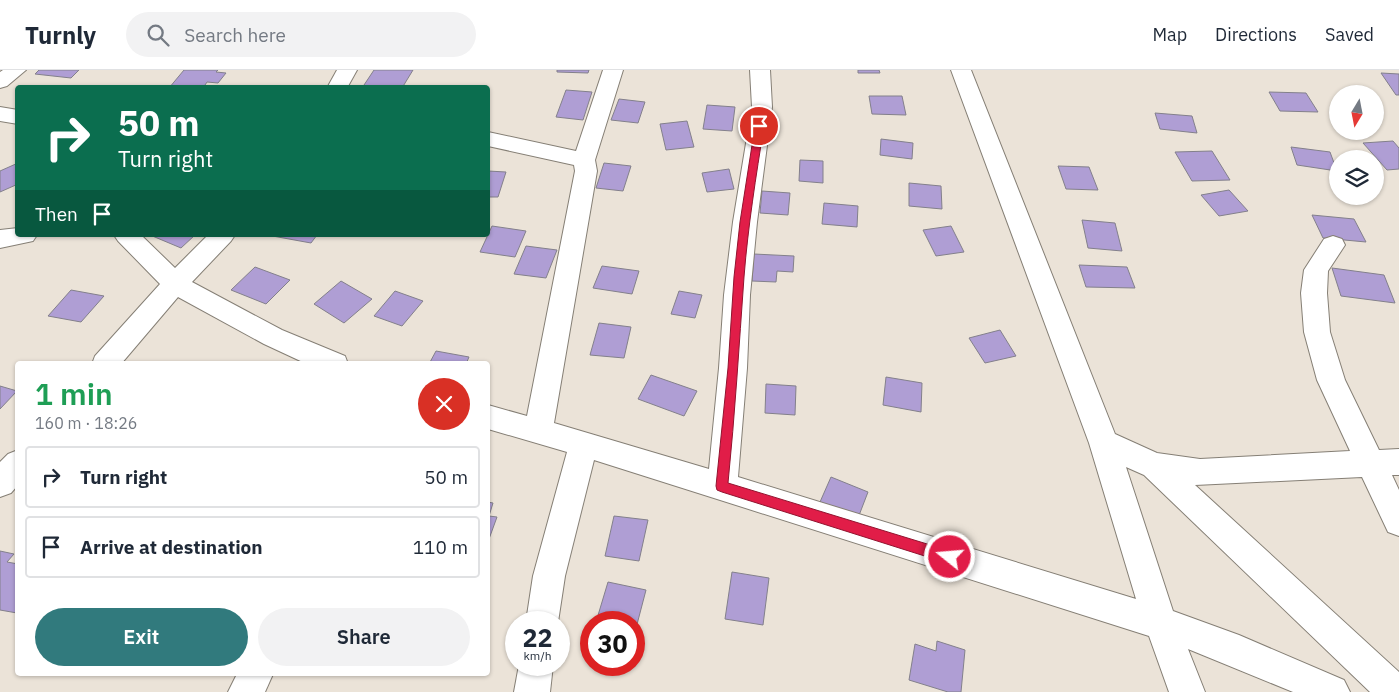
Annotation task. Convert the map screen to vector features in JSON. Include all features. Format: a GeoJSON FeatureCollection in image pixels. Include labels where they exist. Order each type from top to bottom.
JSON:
{"type":"FeatureCollection","features":[{"type":"Feature","properties":{"kind":"street"},"geometry":{"type":"LineString","coordinates":[[0,82],[16,70]]}},
{"type":"Feature","properties":{"kind":"street"},"geometry":{"type":"LineString","coordinates":[[339,85],[347,70]]}},
{"type":"Feature","properties":{"kind":"street"},"geometry":{"type":"LineString","coordinates":[[538,431],[569,273],[586,171],[584,160],[613,70]]}},
{"type":"Feature","properties":{"kind":"street"},"geometry":{"type":"LineString","coordinates":[[722,486],[733,368],[738,286],[745,222],[762,106],[760,70]]}},
{"type":"Feature","properties":{"kind":"street"},"geometry":{"type":"LineString","coordinates":[[961,70],[1104,444],[1160,622],[1187,692]]}},
{"type":"Feature","properties":{"kind":"street"},"geometry":{"type":"LineString","coordinates":[[0,114],[15,116]]}},
{"type":"Feature","properties":{"kind":"street"},"geometry":{"type":"LineString","coordinates":[[490,139],[584,160]]}},
{"type":"Feature","properties":{"kind":"street"},"geometry":{"type":"LineString","coordinates":[[0,239],[15,237]]}},
{"type":"Feature","properties":{"kind":"street"},"geometry":{"type":"LineString","coordinates":[[128,237],[175,284],[273,337],[328,361]]}},
{"type":"Feature","properties":{"kind":"street"},"geometry":{"type":"LineString","coordinates":[[108,361],[175,284],[221,237]]}},
{"type":"Feature","properties":{"kind":"street"},"geometry":{"type":"LineString","coordinates":[[1334,245],[1316,270],[1314,293],[1317,332],[1331,380],[1385,463],[1399,522]]}},
{"type":"Feature","properties":{"kind":"street"},"geometry":{"type":"LineString","coordinates":[[490,418],[722,486],[1160,622],[1300,676],[1332,692]]}},
{"type":"Feature","properties":{"kind":"street"},"geometry":{"type":"LineString","coordinates":[[544,611],[549,576],[584,444]]}},
{"type":"Feature","properties":{"kind":"street"},"geometry":{"type":"LineString","coordinates":[[1104,444],[1154,466],[1200,472],[1385,463]]}},
{"type":"Feature","properties":{"kind":"street"},"geometry":{"type":"LineString","coordinates":[[1154,466],[1395,692]]}},
{"type":"Feature","properties":{"kind":"street"},"geometry":{"type":"LineString","coordinates":[[0,483],[15,467]]}},
{"type":"Feature","properties":{"kind":"street"},"geometry":{"type":"LineString","coordinates":[[246,692],[255,676]]}},
{"type":"Feature","properties":{"kind":"street"},"geometry":{"type":"LineString","coordinates":[[532,692],[534,676]]}},
{"type":"Feature","properties":{"kind":"building"},"geometry":{"type":"Polygon","coordinates":[[[39,70],[79,70],[71,78],[35,74],[39,70]]]}},
{"type":"Feature","properties":{"kind":"building"},"geometry":{"type":"Polygon","coordinates":[[[184,70],[218,70],[216,72],[226,73],[218,83],[172,85],[184,70]]]}},
{"type":"Feature","properties":{"kind":"building"},"geometry":{"type":"Polygon","coordinates":[[[374,70],[413,70],[404,85],[364,85],[374,70]]]}},
{"type":"Feature","properties":{"kind":"building"},"geometry":{"type":"Polygon","coordinates":[[[557,70],[589,70],[588,73],[557,72],[557,70]]]}},
{"type":"Feature","properties":{"kind":"building"},"geometry":{"type":"Polygon","coordinates":[[[858,70],[879,70],[880,73],[858,73],[858,70]]]}},
{"type":"Feature","properties":{"kind":"building"},"geometry":{"type":"Polygon","coordinates":[[[1381,73],[1399,74],[1399,95],[1396,95],[1381,73]]]}},
{"type":"Feature","properties":{"kind":"building"},"geometry":{"type":"Polygon","coordinates":[[[566,90],[592,92],[583,120],[556,117],[566,90]]]}},
{"type":"Feature","properties":{"kind":"building"},"geometry":{"type":"Polygon","coordinates":[[[1269,92],[1306,93],[1318,112],[1280,111],[1269,92]]]}},
{"type":"Feature","properties":{"kind":"building"},"geometry":{"type":"Polygon","coordinates":[[[869,96],[902,96],[906,115],[872,114],[869,96]]]}},
{"type":"Feature","properties":{"kind":"building"},"geometry":{"type":"Polygon","coordinates":[[[619,99],[645,102],[638,123],[611,120],[619,99]]]}},
{"type":"Feature","properties":{"kind":"building"},"geometry":{"type":"Polygon","coordinates":[[[707,105],[735,107],[732,131],[703,129],[707,105]]]}},
{"type":"Feature","properties":{"kind":"building"},"geometry":{"type":"Polygon","coordinates":[[[1155,113],[1192,116],[1197,133],[1160,129],[1155,113]]]}},
{"type":"Feature","properties":{"kind":"building"},"geometry":{"type":"Polygon","coordinates":[[[687,121],[694,147],[666,150],[660,124],[687,121]]]}},
{"type":"Feature","properties":{"kind":"building"},"geometry":{"type":"Polygon","coordinates":[[[881,139],[913,143],[912,159],[880,155],[881,139]]]}},
{"type":"Feature","properties":{"kind":"building"},"geometry":{"type":"Polygon","coordinates":[[[1393,141],[1399,148],[1399,169],[1387,170],[1384,167],[1384,150],[1369,150],[1363,143],[1393,141]]]}},
{"type":"Feature","properties":{"kind":"building"},"geometry":{"type":"Polygon","coordinates":[[[1291,147],[1329,152],[1329,170],[1297,165],[1291,147]]]}},
{"type":"Feature","properties":{"kind":"building"},"geometry":{"type":"Polygon","coordinates":[[[1212,151],[1230,180],[1192,181],[1175,152],[1212,151]]]}},
{"type":"Feature","properties":{"kind":"building"},"geometry":{"type":"Polygon","coordinates":[[[800,160],[823,161],[823,183],[799,181],[800,160]]]}},
{"type":"Feature","properties":{"kind":"building"},"geometry":{"type":"Polygon","coordinates":[[[604,163],[631,166],[623,191],[596,188],[604,163]]]}},
{"type":"Feature","properties":{"kind":"building"},"geometry":{"type":"Polygon","coordinates":[[[15,164],[15,185],[0,192],[0,171],[15,164]]]}},
{"type":"Feature","properties":{"kind":"building"},"geometry":{"type":"Polygon","coordinates":[[[1058,166],[1089,167],[1098,190],[1066,189],[1058,166]]]}},
{"type":"Feature","properties":{"kind":"building"},"geometry":{"type":"Polygon","coordinates":[[[729,169],[734,189],[707,192],[702,173],[729,169]]]}},
{"type":"Feature","properties":{"kind":"building"},"geometry":{"type":"Polygon","coordinates":[[[490,171],[506,172],[498,197],[490,197],[490,171]]]}},
{"type":"Feature","properties":{"kind":"building"},"geometry":{"type":"Polygon","coordinates":[[[909,183],[941,186],[942,209],[909,206],[909,183]]]}},
{"type":"Feature","properties":{"kind":"building"},"geometry":{"type":"Polygon","coordinates":[[[1229,190],[1248,211],[1219,216],[1201,195],[1229,190]]]}},
{"type":"Feature","properties":{"kind":"building"},"geometry":{"type":"Polygon","coordinates":[[[762,191],[790,193],[788,215],[760,213],[762,191]]]}},
{"type":"Feature","properties":{"kind":"building"},"geometry":{"type":"Polygon","coordinates":[[[824,203],[858,206],[857,227],[822,224],[824,203]]]}},
{"type":"Feature","properties":{"kind":"building"},"geometry":{"type":"Polygon","coordinates":[[[1312,215],[1354,219],[1366,242],[1323,238],[1312,215]]]}},
{"type":"Feature","properties":{"kind":"building"},"geometry":{"type":"Polygon","coordinates":[[[1082,220],[1115,223],[1122,251],[1088,248],[1082,220]]]}},
{"type":"Feature","properties":{"kind":"building"},"geometry":{"type":"Polygon","coordinates":[[[492,226],[526,231],[515,257],[480,252],[487,237],[490,237],[492,226]]]}},
{"type":"Feature","properties":{"kind":"building"},"geometry":{"type":"Polygon","coordinates":[[[951,226],[964,252],[936,256],[923,230],[951,226]]]}},
{"type":"Feature","properties":{"kind":"building"},"geometry":{"type":"Polygon","coordinates":[[[155,237],[193,237],[181,248],[155,237]]]}},
{"type":"Feature","properties":{"kind":"building"},"geometry":{"type":"Polygon","coordinates":[[[278,237],[316,237],[311,243],[278,237]]]}},
{"type":"Feature","properties":{"kind":"building"},"geometry":{"type":"Polygon","coordinates":[[[526,246],[557,250],[546,278],[514,274],[526,246]]]}},
{"type":"Feature","properties":{"kind":"building"},"geometry":{"type":"Polygon","coordinates":[[[754,254],[794,256],[793,272],[777,271],[776,282],[752,281],[754,254]]]}},
{"type":"Feature","properties":{"kind":"building"},"geometry":{"type":"Polygon","coordinates":[[[1079,265],[1127,267],[1135,288],[1086,287],[1079,265]]]}},
{"type":"Feature","properties":{"kind":"building"},"geometry":{"type":"Polygon","coordinates":[[[602,266],[639,271],[632,294],[593,288],[602,266]]]}},
{"type":"Feature","properties":{"kind":"building"},"geometry":{"type":"Polygon","coordinates":[[[255,267],[290,280],[266,304],[231,290],[255,267]]]}},
{"type":"Feature","properties":{"kind":"building"},"geometry":{"type":"Polygon","coordinates":[[[1332,268],[1384,275],[1395,303],[1341,296],[1332,268]]]}},
{"type":"Feature","properties":{"kind":"building"},"geometry":{"type":"Polygon","coordinates":[[[341,281],[372,299],[344,323],[314,304],[341,281]]]}},
{"type":"Feature","properties":{"kind":"building"},"geometry":{"type":"Polygon","coordinates":[[[71,290],[104,296],[81,322],[48,316],[71,290]]]}},
{"type":"Feature","properties":{"kind":"building"},"geometry":{"type":"Polygon","coordinates":[[[395,291],[423,301],[402,326],[374,316],[395,291]]]}},
{"type":"Feature","properties":{"kind":"building"},"geometry":{"type":"Polygon","coordinates":[[[679,291],[702,295],[695,318],[671,314],[679,291]]]}},
{"type":"Feature","properties":{"kind":"building"},"geometry":{"type":"Polygon","coordinates":[[[599,323],[631,327],[624,358],[590,355],[599,323]]]}},
{"type":"Feature","properties":{"kind":"building"},"geometry":{"type":"Polygon","coordinates":[[[1000,330],[1016,356],[985,363],[969,338],[1000,330]]]}},
{"type":"Feature","properties":{"kind":"building"},"geometry":{"type":"Polygon","coordinates":[[[436,351],[469,357],[467,361],[431,361],[436,351]]]}},
{"type":"Feature","properties":{"kind":"building"},"geometry":{"type":"Polygon","coordinates":[[[651,375],[697,391],[684,416],[638,399],[651,375]]]}},
{"type":"Feature","properties":{"kind":"building"},"geometry":{"type":"Polygon","coordinates":[[[886,377],[922,383],[921,412],[883,405],[886,377]]]}},
{"type":"Feature","properties":{"kind":"building"},"geometry":{"type":"Polygon","coordinates":[[[766,384],[796,386],[795,415],[765,413],[766,384]]]}},
{"type":"Feature","properties":{"kind":"building"},"geometry":{"type":"Polygon","coordinates":[[[0,386],[15,390],[15,393],[0,409],[0,386]]]}},
{"type":"Feature","properties":{"kind":"building"},"geometry":{"type":"Polygon","coordinates":[[[831,477],[868,492],[858,518],[820,502],[831,477]]]}},
{"type":"Feature","properties":{"kind":"building"},"geometry":{"type":"Polygon","coordinates":[[[490,516],[497,517],[490,536],[490,516]]]}},
{"type":"Feature","properties":{"kind":"building"},"geometry":{"type":"Polygon","coordinates":[[[614,516],[648,520],[639,561],[605,556],[614,516]]]}},
{"type":"Feature","properties":{"kind":"building"},"geometry":{"type":"Polygon","coordinates":[[[0,551],[14,554],[7,562],[15,563],[15,613],[0,610],[0,551]]]}},
{"type":"Feature","properties":{"kind":"building"},"geometry":{"type":"Polygon","coordinates":[[[732,572],[769,578],[763,625],[725,619],[732,572]]]}},
{"type":"Feature","properties":{"kind":"building"},"geometry":{"type":"Polygon","coordinates":[[[608,582],[646,590],[640,611],[599,611],[608,582]]]}},
{"type":"Feature","properties":{"kind":"building"},"geometry":{"type":"Polygon","coordinates":[[[937,641],[965,650],[961,692],[948,692],[909,680],[915,644],[936,651],[937,641]]]}},
{"type":"Feature","properties":{"kind":"route"},"geometry":{"type":"LineString","coordinates":[[759,126],[737,295],[733,368],[722,486],[950,557]]}}]}
